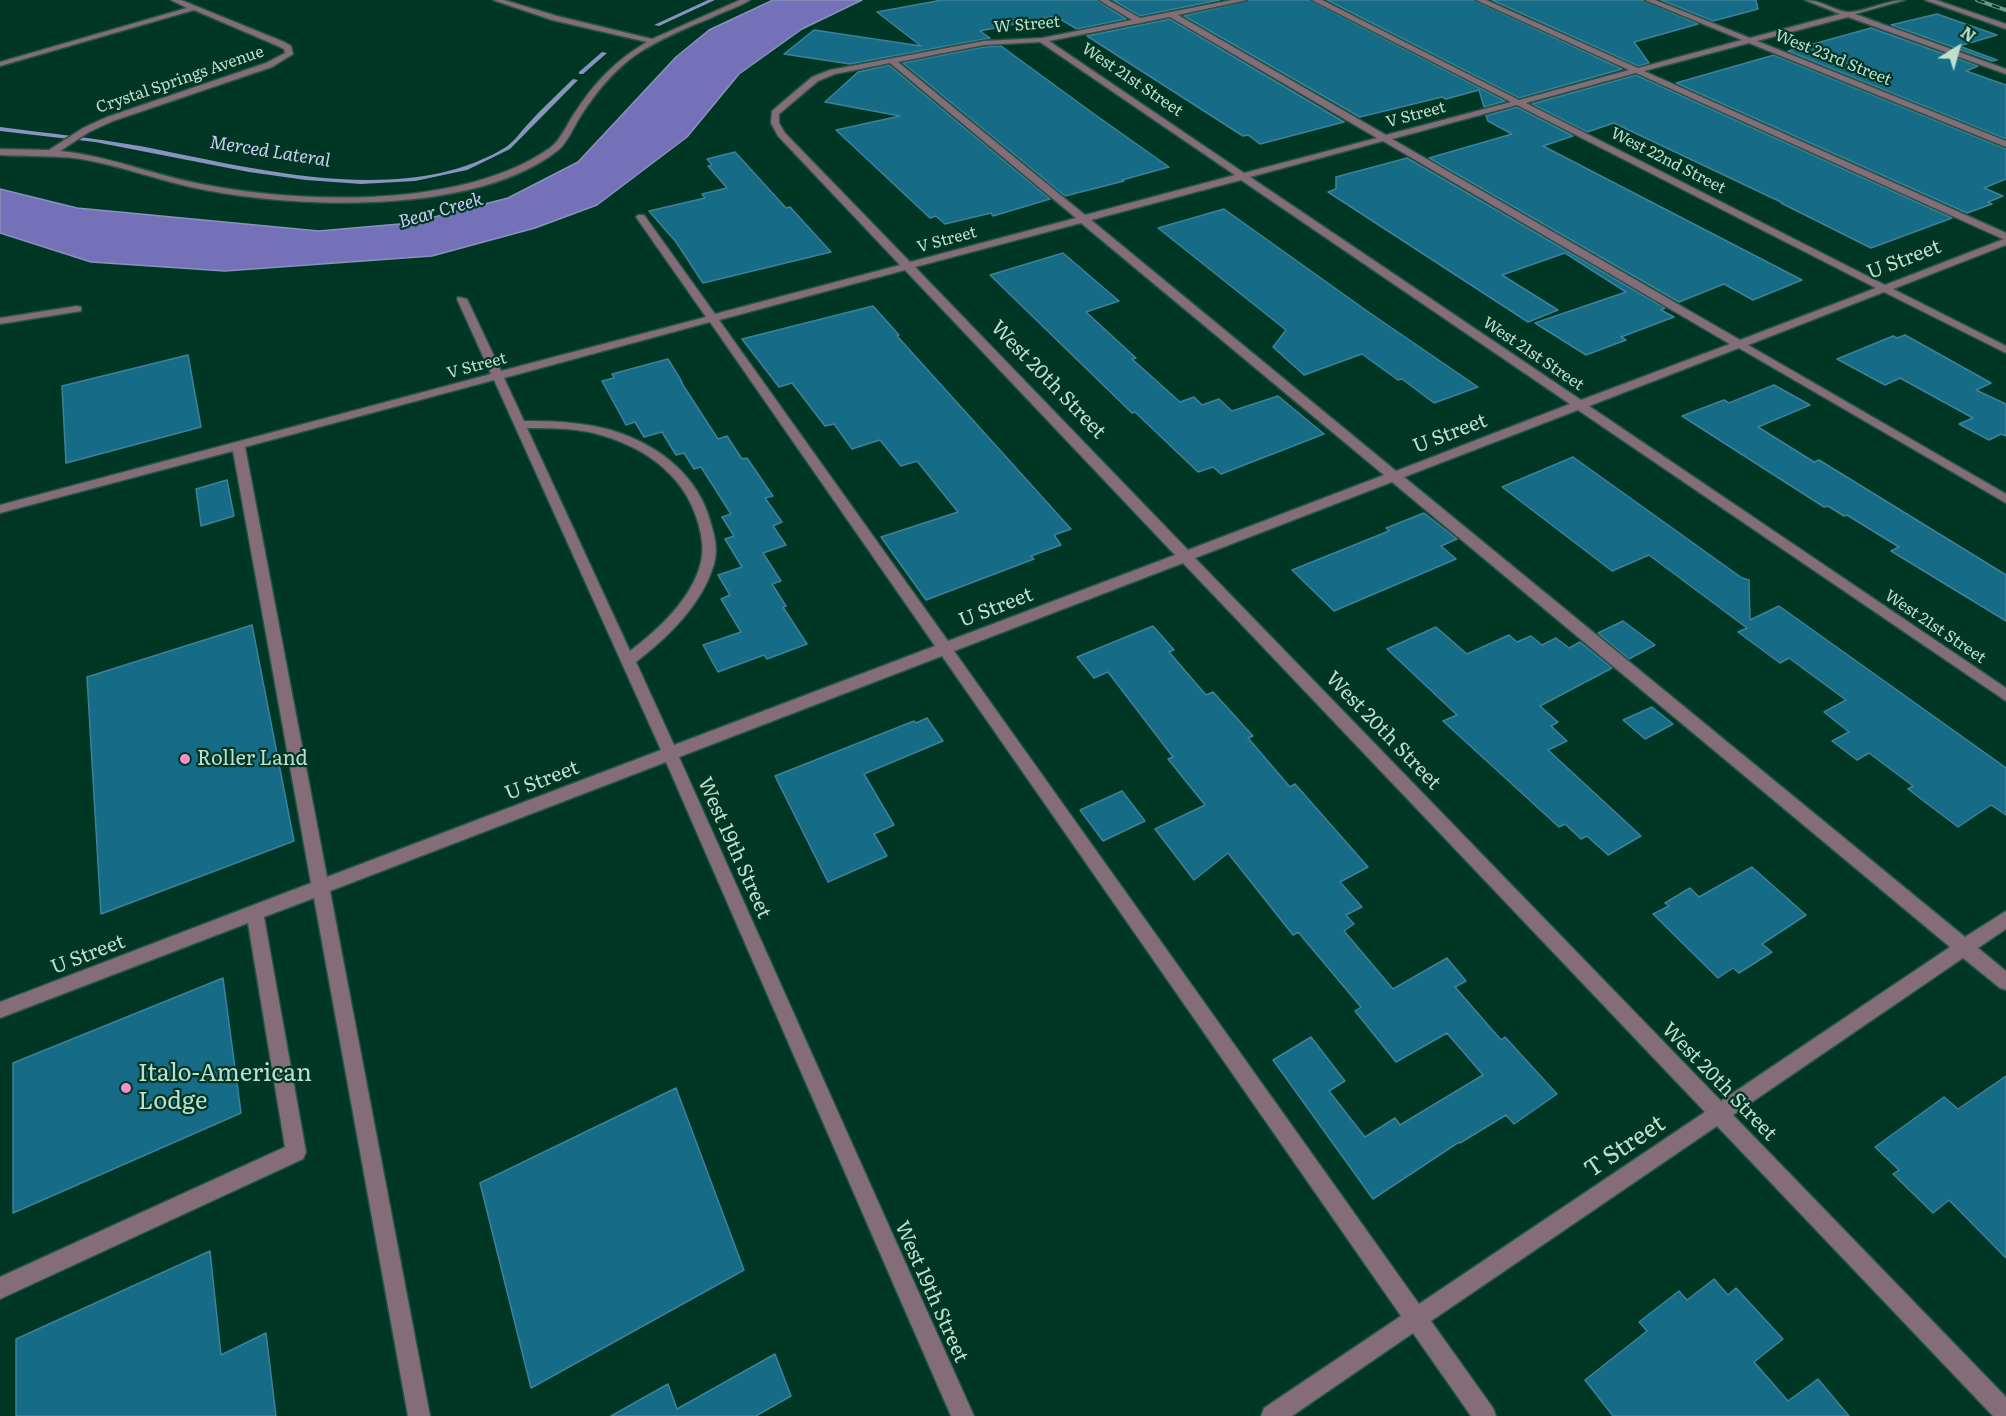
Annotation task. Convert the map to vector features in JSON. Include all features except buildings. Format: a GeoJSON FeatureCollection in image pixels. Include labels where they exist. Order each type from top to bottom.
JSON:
{"type":"FeatureCollection","features":[{"type":"Feature","properties":{"kind":"street"},"geometry":{"type":"LineString","coordinates":[[175,0],[194,8]]}},
{"type":"Feature","properties":{"kind":"street"},"geometry":{"type":"LineString","coordinates":[[497,0],[555,18],[656,42]]}},
{"type":"Feature","properties":{"kind":"street"},"geometry":{"type":"LineString","coordinates":[[0,152],[51,153],[103,160],[155,173],[176,181],[242,193],[379,198],[429,193],[467,186],[509,174],[546,156],[556,148],[607,75],[633,55],[656,42],[746,0]]}},
{"type":"Feature","properties":{"kind":"street"},"geometry":{"type":"LineString","coordinates":[[1104,0],[1139,21]]}},
{"type":"Feature","properties":{"kind":"street","name":"W Street"},"geometry":{"type":"LineString","coordinates":[[815,79],[832,72],[984,42],[1042,40],[1243,0]]}},
{"type":"Feature","properties":{"kind":"street","name":"West 22nd Street"},"geometry":{"type":"LineString","coordinates":[[1316,0],[2006,350]]}},
{"type":"Feature","properties":{"kind":"street"},"geometry":{"type":"LineString","coordinates":[[1480,0],[2006,237]]}},
{"type":"Feature","properties":{"kind":"street","name":"West 23rd Street"},"geometry":{"type":"LineString","coordinates":[[1649,0],[2006,144]]}},
{"type":"Feature","properties":{"kind":"street"},"geometry":{"type":"LineString","coordinates":[[1809,0],[2006,72]]}},
{"type":"Feature","properties":{"kind":"street","name":"V Street"},"geometry":{"type":"LineString","coordinates":[[0,509],[1901,0]]}},
{"type":"Feature","properties":{"kind":"street"},"geometry":{"type":"LineString","coordinates":[[1929,0],[2006,27]]}},
{"type":"Feature","properties":{"kind":"street"},"geometry":{"type":"LineString","coordinates":[[0,64],[194,8]]}},
{"type":"Feature","properties":{"kind":"street","name":"Crystal Springs Avenue"},"geometry":{"type":"LineString","coordinates":[[51,153],[86,130],[127,112],[269,64],[289,54],[288,48],[281,44],[194,8]]}},
{"type":"Feature","properties":{"kind":"street"},"geometry":{"type":"LineString","coordinates":[[1172,15],[2006,499]]}},
{"type":"Feature","properties":{"kind":"street","name":"West 21st Street"},"geometry":{"type":"LineString","coordinates":[[1042,40],[2006,695]]}},
{"type":"Feature","properties":{"kind":"street"},"geometry":{"type":"LineString","coordinates":[[892,61],[2006,982]]}},
{"type":"Feature","properties":{"kind":"street","name":"West 20th Street"},"geometry":{"type":"LineString","coordinates":[[815,79],[775,113],[775,123],[781,134],[910,266],[2006,1413]]}},
{"type":"Feature","properties":{"kind":"street"},"geometry":{"type":"LineString","coordinates":[[641,218],[1485,1416]]}},
{"type":"Feature","properties":{"kind":"street","name":"U Street"},"geometry":{"type":"LineString","coordinates":[[0,1010],[2006,242]]}},
{"type":"Feature","properties":{"kind":"street","name":"West 19th Street"},"geometry":{"type":"LineString","coordinates":[[462,299],[670,753],[963,1416]]}},
{"type":"Feature","properties":{"kind":"street"},"geometry":{"type":"LineString","coordinates":[[0,321],[77,309]]}},
{"type":"Feature","properties":{"kind":"street"},"geometry":{"type":"LineString","coordinates":[[520,424],[584,428],[619,436],[665,462],[684,478],[696,498],[705,521],[710,545],[703,573],[687,602],[668,628],[627,661]]}},
{"type":"Feature","properties":{"kind":"street"},"geometry":{"type":"LineString","coordinates":[[238,446],[419,1416]]}},
{"type":"Feature","properties":{"kind":"street"},"geometry":{"type":"LineString","coordinates":[[0,1288],[296,1152],[255,912]]}},
{"type":"Feature","properties":{"kind":"street","name":"T Street"},"geometry":{"type":"LineString","coordinates":[[1272,1416],[2006,919]]}},
{"type":"Feature","properties":{"kind":"shaded area"},"geometry":{"type":"Polygon","coordinates":[[[773,0],[862,0],[802,29],[739,74],[687,137],[597,205],[535,228],[432,256],[225,271],[91,262],[0,233],[0,189],[77,208],[319,231],[411,223],[508,198],[578,162],[676,57],[709,30],[773,0]]]}},
{"type":"Feature","properties":{"kind":"waterway","name":"Merced Lateral"},"geometry":{"type":"LineString","coordinates":[[657,25],[712,0]]}},
{"type":"Feature","properties":{"kind":"waterway","name":"Merced Lateral"},"geometry":{"type":"LineString","coordinates":[[581,73],[604,53]]}},
{"type":"Feature","properties":{"kind":"waterway","name":"Merced Lateral"},"geometry":{"type":"LineString","coordinates":[[0,129],[95,140],[249,170],[306,178],[361,182],[415,179],[464,169],[508,148],[575,80]]}},
{"type":"Feature","properties":{"kind":"railway"},"geometry":{"type":"LineString","coordinates":[[1977,0],[2006,10]]}},
{"type":"Feature","properties":{"kind":"place","name":"Roller Land"},"geometry":{"type":"Point","coordinates":[185,759]}},
{"type":"Feature","properties":{"kind":"place","name":"Italo-American Lodge"},"geometry":{"type":"Point","coordinates":[126,1088]}},
{"type":"Feature","properties":{"kind":"water label","name":"Bear Creek"},"geometry":{"type":"Point","coordinates":[441,211]}}]}
